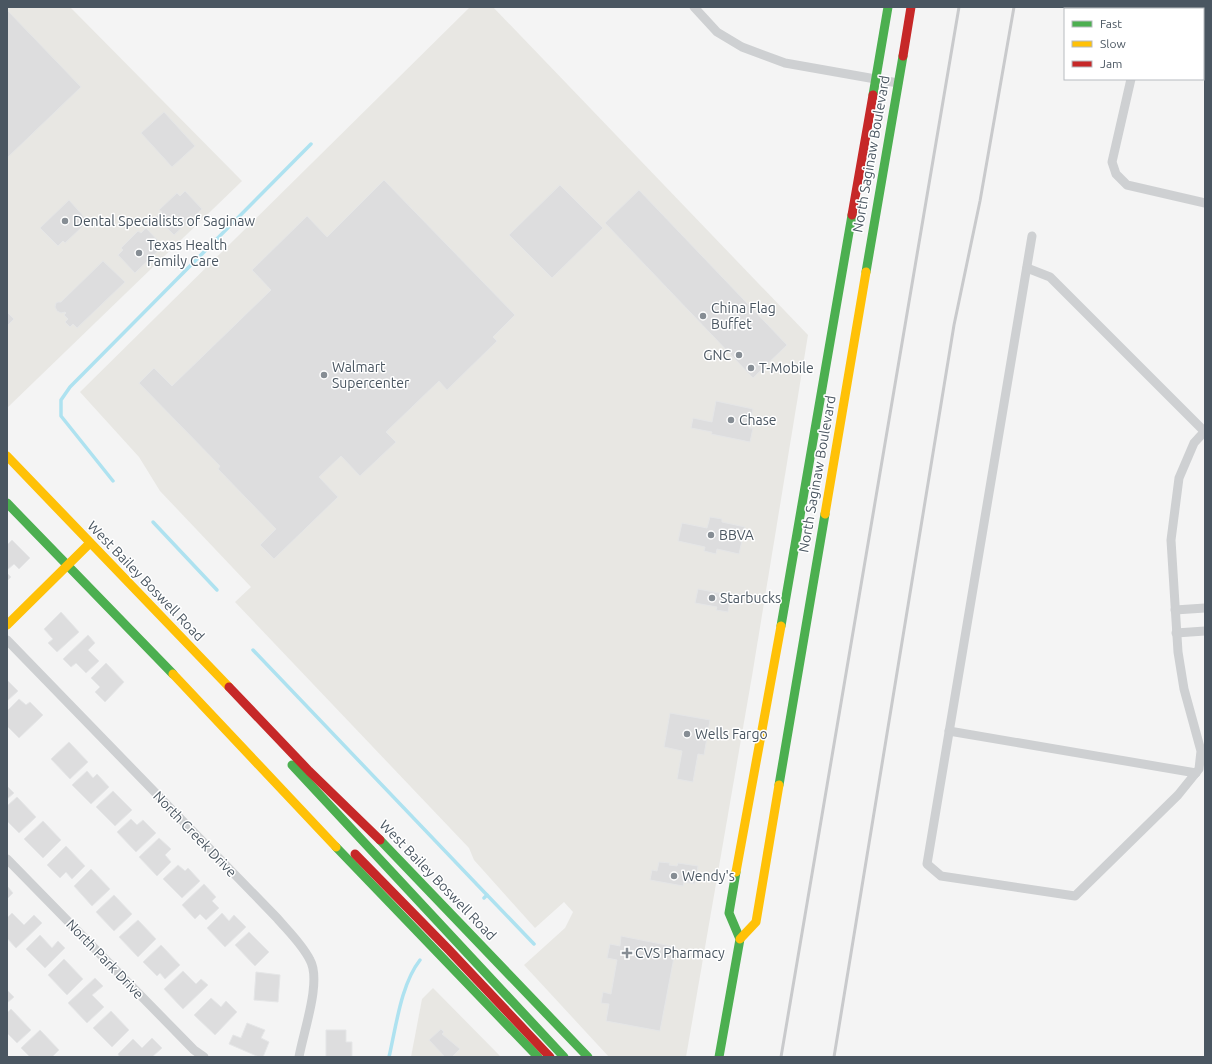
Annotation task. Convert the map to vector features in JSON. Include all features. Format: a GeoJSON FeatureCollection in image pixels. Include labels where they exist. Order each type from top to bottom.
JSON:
{"type":"FeatureCollection","features":[{"type":"Feature","properties":{"kind":"main road","name":"North Saginaw Boulevard"},"geometry":{"type":"LineString","coordinates":[[888,7],[803,499],[729,913],[740,939],[756,922],[911,7]]}},
{"type":"Feature","properties":{"kind":"main road","name":"West Bailey Boswell Road"},"geometry":{"type":"LineString","coordinates":[[7,456],[309,772],[372,831],[588,1057]]}},
{"type":"Feature","properties":{"kind":"main road"},"geometry":{"type":"LineString","coordinates":[[7,503],[538,1057]]}},
{"type":"Feature","properties":{"kind":"main road"},"geometry":{"type":"LineString","coordinates":[[7,625],[90,543]]}},
{"type":"Feature","properties":{"kind":"main road","name":"West Bailey Boswell Road"},"geometry":{"type":"LineString","coordinates":[[265,726],[297,771],[564,1057]]}},
{"type":"Feature","properties":{"kind":"main road"},"geometry":{"type":"LineString","coordinates":[[243,749],[286,782],[550,1057]]}},
{"type":"Feature","properties":{"kind":"main road"},"geometry":{"type":"LineString","coordinates":[[719,1057],[740,939]]}},
{"type":"Feature","properties":{"kind":"street"},"geometry":{"type":"LineString","coordinates":[[694,7],[717,32],[742,47],[785,63],[898,83]]}},
{"type":"Feature","properties":{"kind":"street"},"geometry":{"type":"LineString","coordinates":[[1131,80],[1112,162],[1116,174],[1127,185],[1205,203]]}},
{"type":"Feature","properties":{"kind":"street"},"geometry":{"type":"LineString","coordinates":[[1027,268],[1050,277],[1204,432],[1194,443],[1179,478],[1171,540],[1178,652],[1184,689],[1201,751],[1199,769],[1178,795],[1075,896],[941,876],[927,864],[1032,236]]}},
{"type":"Feature","properties":{"kind":"street"},"geometry":{"type":"LineString","coordinates":[[1175,610],[1205,608]]}},
{"type":"Feature","properties":{"kind":"street"},"geometry":{"type":"LineString","coordinates":[[1176,633],[1205,631]]}},
{"type":"Feature","properties":{"kind":"street","name":"North Creek Drive"},"geometry":{"type":"LineString","coordinates":[[7,640],[277,918],[303,949],[311,961],[314,978],[312,1006],[302,1039],[299,1057]]}},
{"type":"Feature","properties":{"kind":"street"},"geometry":{"type":"LineString","coordinates":[[949,731],[1196,773]]}},
{"type":"Feature","properties":{"kind":"street","name":"North Park Drive"},"geometry":{"type":"LineString","coordinates":[[7,859],[194,1050],[204,1057]]}},
{"type":"Feature","properties":{"kind":"shaded area"},"geometry":{"type":"Polygon","coordinates":[[[7,7],[70,7],[242,181],[7,408],[7,7]]]}},
{"type":"Feature","properties":{"kind":"shaded area"},"geometry":{"type":"Polygon","coordinates":[[[470,7],[493,7],[808,335],[752,676],[686,1057],[609,1057],[524,965],[565,928],[573,912],[564,902],[535,928],[474,860],[469,848],[235,602],[251,587],[160,491],[139,457],[80,392],[470,7]]]}},
{"type":"Feature","properties":{"kind":"shaded area"},"geometry":{"type":"Polygon","coordinates":[[[433,988],[501,1057],[411,1057],[422,999],[433,988]]]}},
{"type":"Feature","properties":{"kind":"building"},"geometry":{"type":"Polygon","coordinates":[[[7,10],[81,87],[7,158],[7,10]]]}},
{"type":"Feature","properties":{"kind":"building"},"geometry":{"type":"Polygon","coordinates":[[[164,112],[195,146],[172,167],[141,133],[164,112]]]}},
{"type":"Feature","properties":{"kind":"building","name":"Walmart Supercenter"},"geometry":{"type":"Polygon","coordinates":[[[384,180],[515,315],[493,337],[497,341],[447,390],[439,381],[386,432],[396,442],[360,476],[341,456],[319,477],[338,497],[274,559],[260,545],[276,529],[218,469],[220,466],[139,383],[154,368],[172,386],[271,290],[252,270],[307,216],[327,237],[384,180]]]}},
{"type":"Feature","properties":{"kind":"building"},"geometry":{"type":"Polygon","coordinates":[[[560,185],[603,228],[552,278],[509,235],[560,185]]]}},
{"type":"Feature","properties":{"kind":"building"},"geometry":{"type":"Polygon","coordinates":[[[639,190],[787,345],[753,378],[605,223],[639,190]]]}},
{"type":"Feature","properties":{"kind":"building"},"geometry":{"type":"Polygon","coordinates":[[[185,191],[202,209],[174,235],[156,217],[162,212],[159,210],[177,193],[180,196],[185,191]]]}},
{"type":"Feature","properties":{"kind":"building","name":"Dental Specialists of Saginaw"},"geometry":{"type":"Polygon","coordinates":[[[69,200],[86,219],[81,224],[83,226],[65,243],[63,241],[58,246],[40,228],[69,200]]]}},
{"type":"Feature","properties":{"kind":"building","name":"Texas Health Family Care"},"geometry":{"type":"Polygon","coordinates":[[[146,228],[163,246],[135,273],[118,255],[123,250],[121,248],[138,231],[141,233],[146,228]]]}},
{"type":"Feature","properties":{"kind":"building"},"geometry":{"type":"Polygon","coordinates":[[[103,261],[125,282],[77,328],[73,324],[70,327],[65,322],[68,319],[64,315],[66,313],[57,311],[55,307],[56,303],[61,302],[103,261]]]}},
{"type":"Feature","properties":{"kind":"building"},"geometry":{"type":"Polygon","coordinates":[[[7,312],[14,319],[7,326],[7,312]]]}},
{"type":"Feature","properties":{"kind":"building","name":"Chase"},"geometry":{"type":"Polygon","coordinates":[[[716,401],[753,409],[749,428],[753,428],[750,442],[711,434],[712,432],[691,428],[693,418],[712,422],[716,401]]]}},
{"type":"Feature","properties":{"kind":"building","name":"BBVA"},"geometry":{"type":"Polygon","coordinates":[[[710,517],[722,519],[722,522],[745,527],[739,554],[717,549],[716,554],[704,551],[705,547],[678,541],[682,523],[707,528],[710,517]]]}},
{"type":"Feature","properties":{"kind":"building"},"geometry":{"type":"Polygon","coordinates":[[[12,540],[30,558],[19,569],[14,564],[7,570],[7,545],[12,540]]]}},
{"type":"Feature","properties":{"kind":"building"},"geometry":{"type":"Polygon","coordinates":[[[7,573],[11,577],[7,581],[7,573]]]}},
{"type":"Feature","properties":{"kind":"building","name":"Starbucks"},"geometry":{"type":"Polygon","coordinates":[[[698,589],[729,595],[728,601],[730,601],[728,612],[716,610],[717,607],[695,603],[698,589]]]}},
{"type":"Feature","properties":{"kind":"building"},"geometry":{"type":"Polygon","coordinates":[[[61,612],[79,632],[57,652],[48,643],[53,639],[44,629],[61,612]]]}},
{"type":"Feature","properties":{"kind":"building"},"geometry":{"type":"Polygon","coordinates":[[[88,635],[95,643],[88,650],[99,661],[86,673],[76,663],[71,667],[63,659],[88,635]]]}},
{"type":"Feature","properties":{"kind":"building"},"geometry":{"type":"Polygon","coordinates":[[[106,663],[124,682],[105,702],[95,692],[100,687],[91,678],[106,663]]]}},
{"type":"Feature","properties":{"kind":"building"},"geometry":{"type":"Polygon","coordinates":[[[7,680],[18,691],[7,701],[7,680]]]}},
{"type":"Feature","properties":{"kind":"building"},"geometry":{"type":"Polygon","coordinates":[[[19,699],[26,705],[30,702],[43,715],[19,738],[7,726],[7,711],[19,699]]]}},
{"type":"Feature","properties":{"kind":"building","name":"Wells Fargo"},"geometry":{"type":"Polygon","coordinates":[[[670,713],[710,720],[704,755],[698,754],[693,782],[677,779],[682,751],[664,747],[670,713]]]}},
{"type":"Feature","properties":{"kind":"building"},"geometry":{"type":"Polygon","coordinates":[[[69,742],[88,762],[70,779],[51,759],[69,742]]]}},
{"type":"Feature","properties":{"kind":"building"},"geometry":{"type":"Polygon","coordinates":[[[87,771],[93,778],[97,774],[109,787],[91,804],[72,785],[87,771]]]}},
{"type":"Feature","properties":{"kind":"building"},"geometry":{"type":"Polygon","coordinates":[[[7,786],[14,793],[7,799],[7,786]]]}},
{"type":"Feature","properties":{"kind":"building"},"geometry":{"type":"Polygon","coordinates":[[[113,791],[132,810],[115,826],[96,807],[113,791]]]}},
{"type":"Feature","properties":{"kind":"building"},"geometry":{"type":"Polygon","coordinates":[[[17,797],[36,817],[19,833],[7,821],[7,806],[17,797]]]}},
{"type":"Feature","properties":{"kind":"building"},"geometry":{"type":"Polygon","coordinates":[[[131,819],[137,825],[143,820],[156,833],[136,852],[117,832],[131,819]]]}},
{"type":"Feature","properties":{"kind":"building"},"geometry":{"type":"Polygon","coordinates":[[[43,821],[61,840],[43,858],[24,839],[43,821]]]}},
{"type":"Feature","properties":{"kind":"building"},"geometry":{"type":"Polygon","coordinates":[[[159,838],[171,849],[165,855],[171,862],[157,876],[139,857],[159,838]]]}},
{"type":"Feature","properties":{"kind":"building"},"geometry":{"type":"Polygon","coordinates":[[[66,846],[85,866],[72,879],[66,872],[60,878],[47,865],[66,846]]]}},
{"type":"Feature","properties":{"kind":"building","name":"Wendy's"},"geometry":{"type":"Polygon","coordinates":[[[659,862],[670,863],[669,865],[677,866],[678,863],[698,866],[695,884],[684,882],[683,886],[650,880],[652,870],[657,871],[659,862]]]}},
{"type":"Feature","properties":{"kind":"building"},"geometry":{"type":"Polygon","coordinates":[[[178,865],[185,871],[188,868],[200,881],[182,898],[163,879],[178,865]]]}},
{"type":"Feature","properties":{"kind":"building"},"geometry":{"type":"Polygon","coordinates":[[[91,869],[110,889],[92,906],[74,886],[91,869]]]}},
{"type":"Feature","properties":{"kind":"building"},"geometry":{"type":"Polygon","coordinates":[[[204,884],[216,897],[212,901],[219,908],[206,920],[200,914],[195,919],[182,905],[204,884]]]}},
{"type":"Feature","properties":{"kind":"building"},"geometry":{"type":"Polygon","coordinates":[[[7,886],[13,893],[7,899],[7,886]]]}},
{"type":"Feature","properties":{"kind":"building"},"geometry":{"type":"Polygon","coordinates":[[[114,895],[132,914],[114,931],[96,912],[114,895]]]}},
{"type":"Feature","properties":{"kind":"building"},"geometry":{"type":"Polygon","coordinates":[[[12,913],[24,925],[34,915],[42,923],[16,948],[7,938],[7,918],[12,913]]]}},
{"type":"Feature","properties":{"kind":"building"},"geometry":{"type":"Polygon","coordinates":[[[222,913],[229,921],[234,915],[246,927],[225,947],[207,928],[222,913]]]}},
{"type":"Feature","properties":{"kind":"building"},"geometry":{"type":"Polygon","coordinates":[[[138,920],[156,939],[138,957],[119,937],[138,920]]]}},
{"type":"Feature","properties":{"kind":"building"},"geometry":{"type":"Polygon","coordinates":[[[249,932],[269,952],[255,966],[235,945],[249,932]]]}},
{"type":"Feature","properties":{"kind":"building"},"geometry":{"type":"Polygon","coordinates":[[[40,935],[52,948],[58,941],[65,948],[45,968],[26,949],[40,935]]]}},
{"type":"Feature","properties":{"kind":"building","name":"CVS Pharmacy"},"geometry":{"type":"Polygon","coordinates":[[[621,936],[676,947],[660,1031],[606,1021],[609,1004],[601,1003],[603,992],[611,994],[617,960],[607,958],[610,944],[620,946],[621,936]]]}},
{"type":"Feature","properties":{"kind":"building"},"geometry":{"type":"Polygon","coordinates":[[[161,945],[180,965],[165,979],[160,973],[157,976],[143,962],[161,945]]]}},
{"type":"Feature","properties":{"kind":"building"},"geometry":{"type":"Polygon","coordinates":[[[64,959],[83,979],[67,995],[48,975],[64,959]]]}},
{"type":"Feature","properties":{"kind":"building"},"geometry":{"type":"Polygon","coordinates":[[[183,971],[196,984],[201,979],[208,985],[183,1009],[164,989],[183,971]]]}},
{"type":"Feature","properties":{"kind":"building"},"geometry":{"type":"Polygon","coordinates":[[[256,972],[280,975],[278,1002],[254,1000],[256,972]]]}},
{"type":"Feature","properties":{"kind":"building"},"geometry":{"type":"Polygon","coordinates":[[[95,978],[103,986],[92,995],[104,1007],[87,1023],[68,1003],[95,978]]]}},
{"type":"Feature","properties":{"kind":"building"},"geometry":{"type":"Polygon","coordinates":[[[7,990],[14,997],[7,1003],[7,990]]]}},
{"type":"Feature","properties":{"kind":"building"},"geometry":{"type":"Polygon","coordinates":[[[211,998],[221,1007],[226,1001],[237,1012],[215,1035],[194,1015],[211,998]]]}},
{"type":"Feature","properties":{"kind":"building"},"geometry":{"type":"Polygon","coordinates":[[[11,1009],[31,1030],[17,1043],[7,1033],[7,1013],[11,1009]]]}},
{"type":"Feature","properties":{"kind":"building"},"geometry":{"type":"Polygon","coordinates":[[[111,1011],[129,1030],[112,1047],[93,1028],[111,1011]]]}},
{"type":"Feature","properties":{"kind":"building"},"geometry":{"type":"Polygon","coordinates":[[[247,1023],[265,1030],[261,1038],[269,1042],[263,1057],[259,1057],[229,1044],[233,1035],[241,1038],[247,1023]]]}},
{"type":"Feature","properties":{"kind":"building"},"geometry":{"type":"Polygon","coordinates":[[[441,1029],[444,1032],[442,1034],[460,1049],[452,1057],[445,1057],[429,1040],[441,1029]]]}},
{"type":"Feature","properties":{"kind":"building"},"geometry":{"type":"Polygon","coordinates":[[[40,1030],[59,1050],[52,1057],[30,1057],[21,1048],[40,1030]]]}},
{"type":"Feature","properties":{"kind":"building"},"geometry":{"type":"Polygon","coordinates":[[[326,1030],[346,1030],[346,1042],[352,1042],[352,1057],[326,1057],[326,1030]]]}},
{"type":"Feature","properties":{"kind":"building"},"geometry":{"type":"Polygon","coordinates":[[[152,1038],[162,1048],[152,1057],[120,1057],[118,1054],[133,1039],[142,1048],[152,1038]]]}},
{"type":"Feature","properties":{"kind":"waterway"},"geometry":{"type":"LineString","coordinates":[[113,481],[61,416],[61,400],[70,387],[311,144]]}},
{"type":"Feature","properties":{"kind":"waterway"},"geometry":{"type":"LineString","coordinates":[[153,522],[217,590]]}},
{"type":"Feature","properties":{"kind":"waterway"},"geometry":{"type":"LineString","coordinates":[[253,650],[487,895],[484,898]]}},
{"type":"Feature","properties":{"kind":"waterway"},"geometry":{"type":"LineString","coordinates":[[487,895],[534,944]]}},
{"type":"Feature","properties":{"kind":"waterway"},"geometry":{"type":"LineString","coordinates":[[389,1057],[404,993],[408,981],[420,960]]}},
{"type":"Feature","properties":{"kind":"railway"},"geometry":{"type":"LineString","coordinates":[[781,1057],[959,7]]}},
{"type":"Feature","properties":{"kind":"railway"},"geometry":{"type":"LineString","coordinates":[[834,1057],[954,325],[980,201],[1014,7]]}},
{"type":"Feature","properties":{"kind":"traffic: fast"},"geometry":{"type":"LineString","coordinates":[[873,95],[888,7]]}},
{"type":"Feature","properties":{"kind":"traffic: fast"},"geometry":{"type":"LineString","coordinates":[[866,272],[903,56]]}},
{"type":"Feature","properties":{"kind":"traffic: fast"},"geometry":{"type":"LineString","coordinates":[[781,626],[852,215]]}},
{"type":"Feature","properties":{"kind":"traffic: fast"},"geometry":{"type":"LineString","coordinates":[[7,503],[173,674]]}},
{"type":"Feature","properties":{"kind":"traffic: fast"},"geometry":{"type":"LineString","coordinates":[[779,785],[825,514]]}},
{"type":"Feature","properties":{"kind":"traffic: fast"},"geometry":{"type":"LineString","coordinates":[[292,765],[564,1057]]}},
{"type":"Feature","properties":{"kind":"traffic: fast"},"geometry":{"type":"LineString","coordinates":[[380,840],[588,1057]]}},
{"type":"Feature","properties":{"kind":"traffic: fast"},"geometry":{"type":"LineString","coordinates":[[336,847],[538,1057]]}},
{"type":"Feature","properties":{"kind":"traffic: fast"},"geometry":{"type":"LineString","coordinates":[[719,1057],[740,939],[729,913],[736,872]]}},
{"type":"Feature","properties":{"kind":"traffic: slow"},"geometry":{"type":"LineString","coordinates":[[825,514],[866,272]]}},
{"type":"Feature","properties":{"kind":"traffic: slow"},"geometry":{"type":"LineString","coordinates":[[7,456],[229,687]]}},
{"type":"Feature","properties":{"kind":"traffic: slow"},"geometry":{"type":"LineString","coordinates":[[7,625],[90,543]]}},
{"type":"Feature","properties":{"kind":"traffic: slow"},"geometry":{"type":"LineString","coordinates":[[736,872],[781,626]]}},
{"type":"Feature","properties":{"kind":"traffic: slow"},"geometry":{"type":"LineString","coordinates":[[173,674],[336,847]]}},
{"type":"Feature","properties":{"kind":"traffic: slow"},"geometry":{"type":"LineString","coordinates":[[740,939],[756,922],[779,785]]}},
{"type":"Feature","properties":{"kind":"traffic: jam"},"geometry":{"type":"LineString","coordinates":[[903,56],[911,7]]}},
{"type":"Feature","properties":{"kind":"traffic: jam"},"geometry":{"type":"LineString","coordinates":[[852,215],[873,95]]}},
{"type":"Feature","properties":{"kind":"traffic: jam"},"geometry":{"type":"LineString","coordinates":[[229,687],[309,771],[380,840]]}},
{"type":"Feature","properties":{"kind":"traffic: jam"},"geometry":{"type":"LineString","coordinates":[[355,854],[449,950],[550,1057]]}},
{"type":"Feature","properties":{"kind":"place","name":"Dental Specialists of Saginaw"},"geometry":{"type":"Point","coordinates":[65,221]}},
{"type":"Feature","properties":{"kind":"place","name":"Texas Health Family Care"},"geometry":{"type":"Point","coordinates":[139,253]}},
{"type":"Feature","properties":{"kind":"place","name":"China Flag Buffet"},"geometry":{"type":"Point","coordinates":[703,316]}},
{"type":"Feature","properties":{"kind":"place","name":"GNC"},"geometry":{"type":"Point","coordinates":[739,355]}},
{"type":"Feature","properties":{"kind":"place","name":"T-Mobile"},"geometry":{"type":"Point","coordinates":[751,368]}},
{"type":"Feature","properties":{"kind":"place","name":"Walmart Supercenter"},"geometry":{"type":"Point","coordinates":[324,375]}},
{"type":"Feature","properties":{"kind":"place","name":"Chase"},"geometry":{"type":"Point","coordinates":[731,420]}},
{"type":"Feature","properties":{"kind":"place","name":"BBVA"},"geometry":{"type":"Point","coordinates":[711,535]}},
{"type":"Feature","properties":{"kind":"place","name":"Starbucks"},"geometry":{"type":"Point","coordinates":[712,598]}},
{"type":"Feature","properties":{"kind":"place","name":"Wells Fargo"},"geometry":{"type":"Point","coordinates":[687,734]}},
{"type":"Feature","properties":{"kind":"place","name":"Wendy's"},"geometry":{"type":"Point","coordinates":[674,876]}},
{"type":"Feature","properties":{"kind":"place","name":"CVS Pharmacy"},"geometry":{"type":"Point","coordinates":[627,953]}}]}
